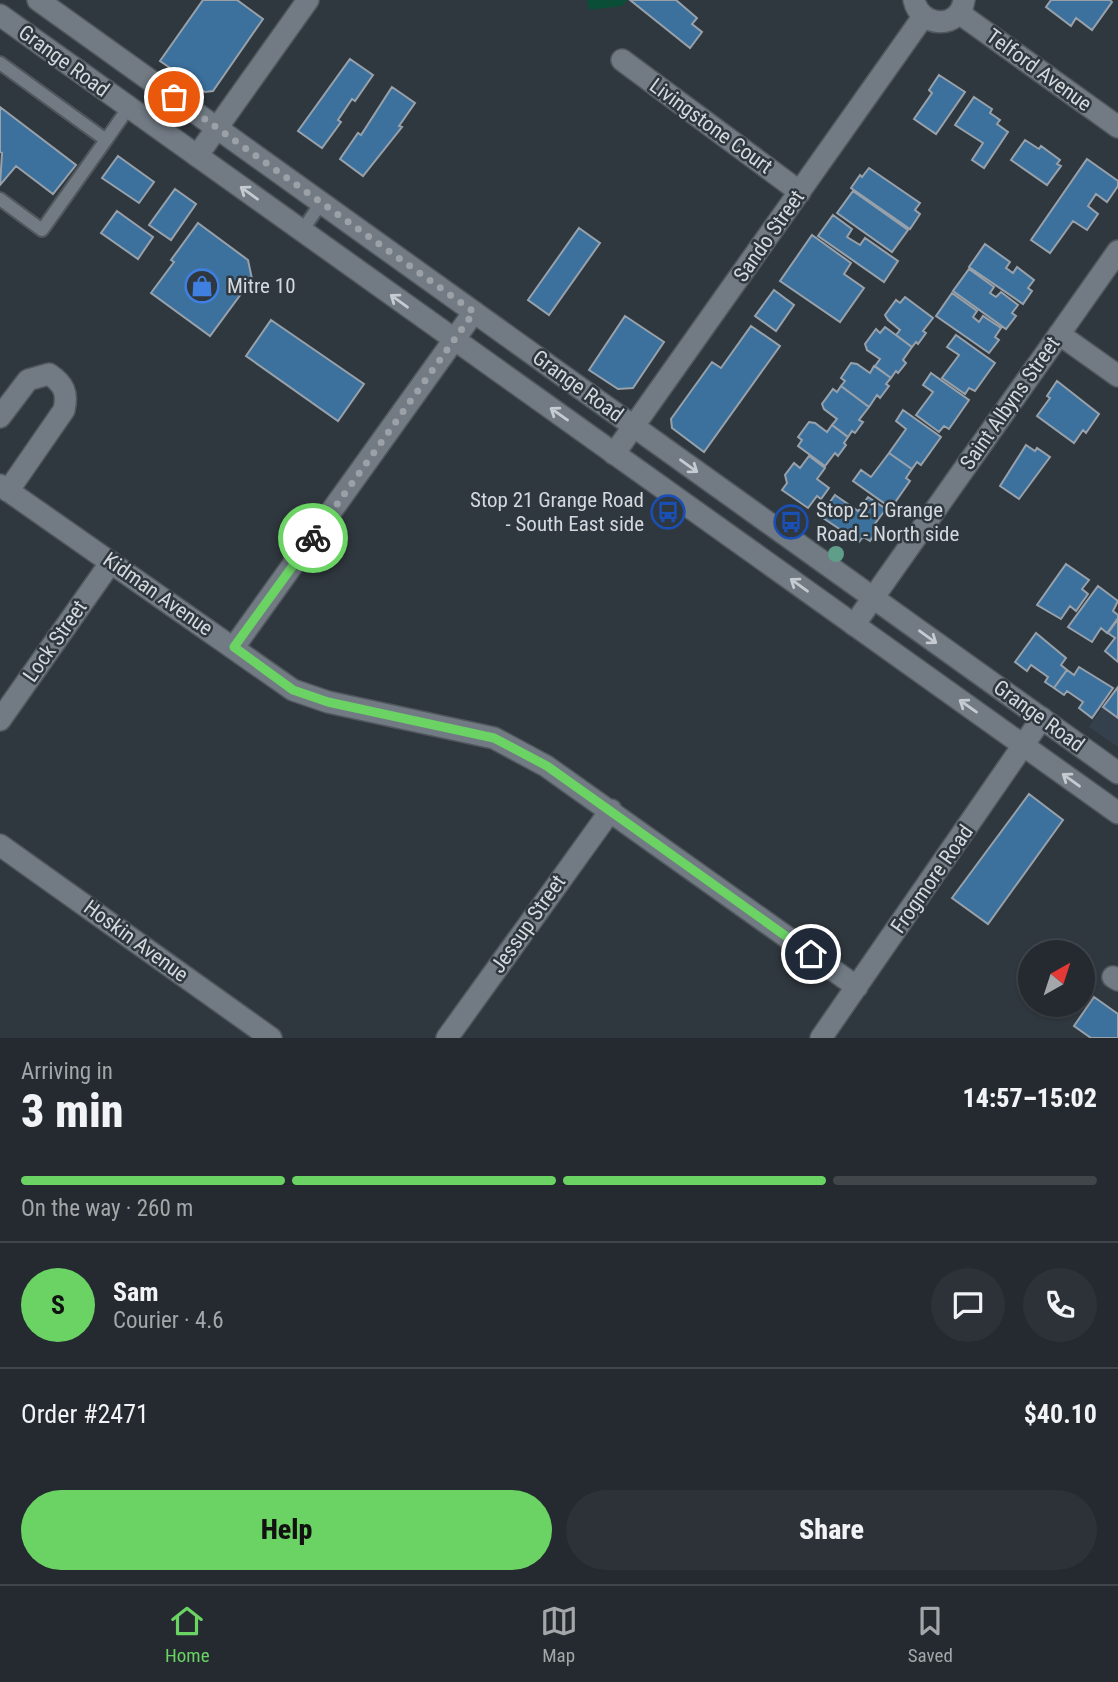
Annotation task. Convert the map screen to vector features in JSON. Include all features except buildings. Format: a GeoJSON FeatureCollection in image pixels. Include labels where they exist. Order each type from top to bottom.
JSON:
{"type":"FeatureCollection","features":[{"type":"Feature","properties":{"kind":"street","name":"Grange Road"},"geometry":{"type":"LineString","coordinates":[[38,0],[1118,773]]}},
{"type":"Feature","properties":{"kind":"street"},"geometry":{"type":"LineString","coordinates":[[197,156],[308,0]]}},
{"type":"Feature","properties":{"kind":"street"},"geometry":{"type":"LineString","coordinates":[[918,9],[930,22],[946,22],[961,6]]}},
{"type":"Feature","properties":{"kind":"street","name":"Telford Avenue"},"geometry":{"type":"LineString","coordinates":[[961,6],[1118,127]]}},
{"type":"Feature","properties":{"kind":"street","name":"Sando Street"},"geometry":{"type":"LineString","coordinates":[[614,454],[800,192],[918,9]]}},
{"type":"Feature","properties":{"kind":"street","name":"Grange Road"},"geometry":{"type":"LineString","coordinates":[[0,15],[1118,813]]}},
{"type":"Feature","properties":{"kind":"street","name":"Livingstone Court"},"geometry":{"type":"LineString","coordinates":[[622,60],[800,192]]}},
{"type":"Feature","properties":{"kind":"street","name":"Saint Albyns Street"},"geometry":{"type":"LineString","coordinates":[[854,625],[1118,251]]}},
{"type":"Feature","properties":{"kind":"street"},"geometry":{"type":"LineString","coordinates":[[234,647],[474,312]]}},
{"type":"Feature","properties":{"kind":"street"},"geometry":{"type":"LineString","coordinates":[[1059,334],[1118,376]]}},
{"type":"Feature","properties":{"kind":"street","name":"Kidman Avenue"},"geometry":{"type":"LineString","coordinates":[[0,417],[28,380],[49,374],[61,382],[67,396],[64,410],[4,488],[293,690],[328,702],[494,738],[547,766],[857,987]]}},
{"type":"Feature","properties":{"kind":"street","name":"Lock Street"},"geometry":{"type":"LineString","coordinates":[[0,720],[111,562]]}},
{"type":"Feature","properties":{"kind":"street","name":"Frogmore Road"},"geometry":{"type":"LineString","coordinates":[[821,1038],[1042,718]]}},
{"type":"Feature","properties":{"kind":"street","name":"Jessup Street"},"geometry":{"type":"LineString","coordinates":[[447,1038],[611,810]]}},
{"type":"Feature","properties":{"kind":"street","name":"Hoskin Avenue"},"geometry":{"type":"LineString","coordinates":[[0,845],[271,1038]]}},
{"type":"Feature","properties":{"kind":"lane","name":"Grange Road"},"geometry":{"type":"LineString","coordinates":[[0,63],[106,140],[129,107]]}},
{"type":"Feature","properties":{"kind":"lane"},"geometry":{"type":"LineString","coordinates":[[0,199],[42,230],[106,140]]}},
{"type":"Feature","properties":{"kind":"lane"},"geometry":{"type":"LineString","coordinates":[[302,231],[321,203]]}},
{"type":"Feature","properties":{"kind":"shaded area"},"geometry":{"type":"Polygon","coordinates":[[[1118,685],[1118,747],[1089,727],[1118,685]]]}},
{"type":"Feature","properties":{"kind":"green space"},"geometry":{"type":"Polygon","coordinates":[[[587,0],[627,0],[622,6],[589,10],[587,0]]]}},
{"type":"Feature","properties":{"kind":"way so far"},"geometry":{"type":"LineString","coordinates":[[174,97],[474,312],[313,538]]}},
{"type":"Feature","properties":{"kind":"place","name":"Mitre 10"},"geometry":{"type":"Point","coordinates":[202,286]}},
{"type":"Feature","properties":{"kind":"place","name":"Stop 21 Grange Road - South East side"},"geometry":{"type":"Point","coordinates":[668,512]}},
{"type":"Feature","properties":{"kind":"place","name":"Stop 21 Grange Road - North side"},"geometry":{"type":"Point","coordinates":[791,522]}},
{"type":"Feature","properties":{"kind":"route"},"geometry":{"type":"LineString","coordinates":[[313,538],[234,647],[293,690],[328,702],[494,738],[547,766],[811,954]]}}]}
